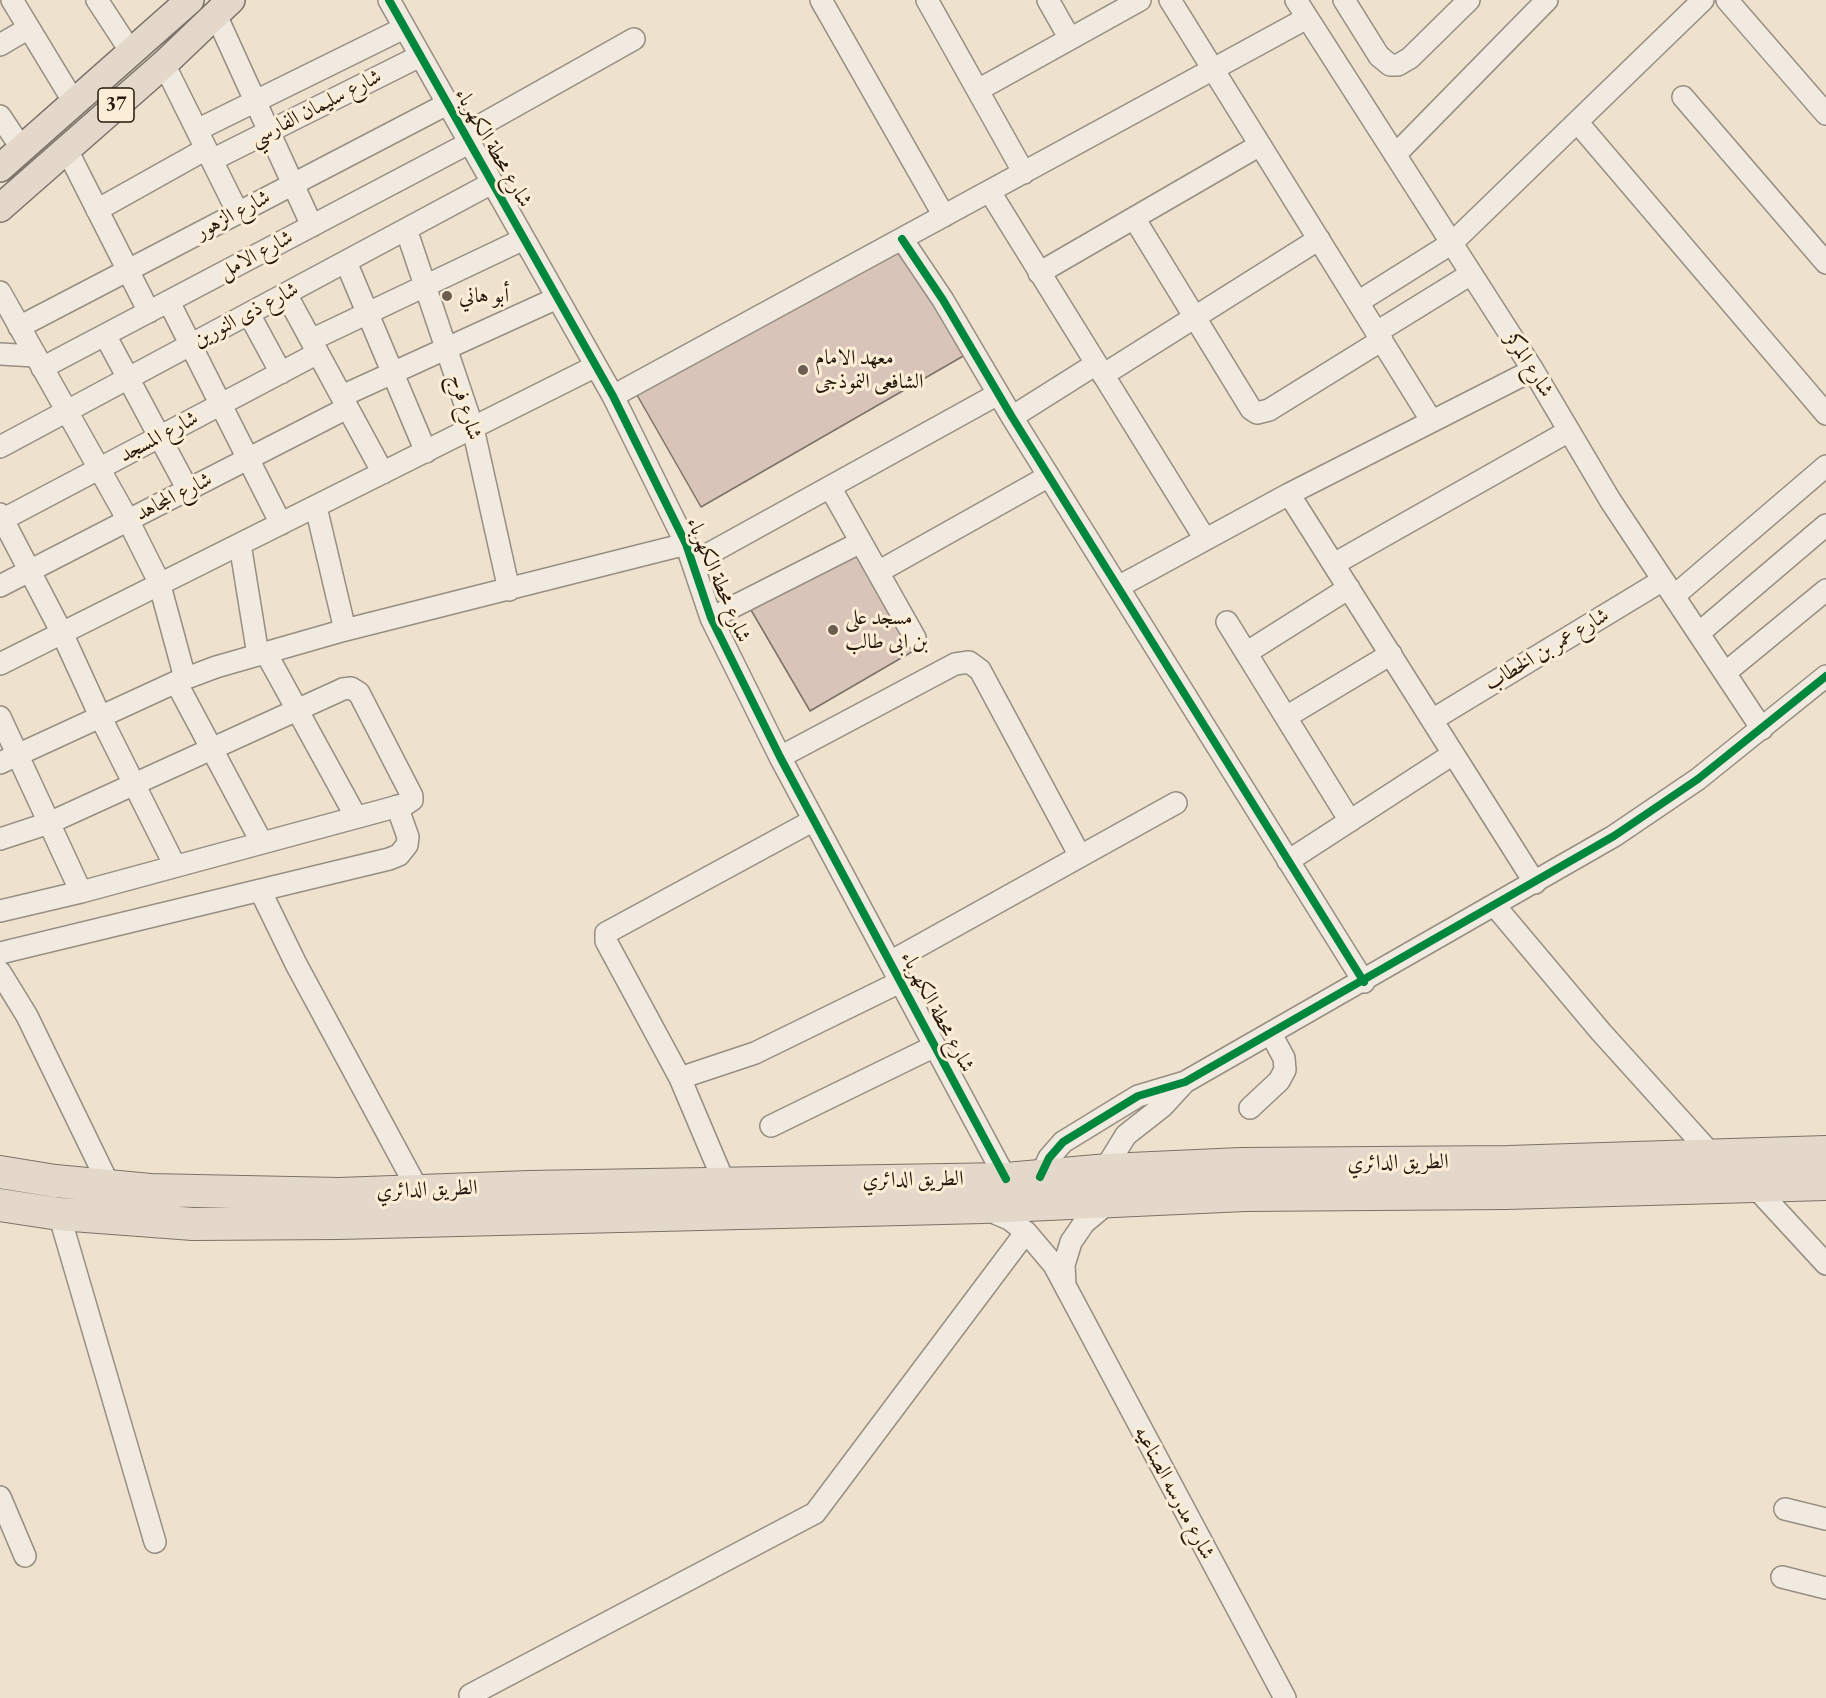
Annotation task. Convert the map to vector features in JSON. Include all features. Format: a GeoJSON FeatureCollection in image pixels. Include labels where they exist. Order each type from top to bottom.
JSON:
{"type":"FeatureCollection","features":[{"type":"Feature","properties":{"kind":"highway","name":"الطريق الدائري"},"geometry":{"type":"LineString","coordinates":[[0,1172],[110,1187],[275,1194],[724,1182],[1006,1179],[1108,1170],[1241,1164],[1508,1162],[1826,1152]]}},
{"type":"Feature","properties":{"kind":"highway","name":"الطريق الدائري"},"geometry":{"type":"LineString","coordinates":[[0,1205],[59,1214],[193,1224],[529,1219],[983,1207],[1124,1199],[1826,1184]]}},
{"type":"Feature","properties":{"kind":"highway"},"geometry":{"type":"LineString","coordinates":[[529,1187],[529,1219]]}},
{"type":"Feature","properties":{"kind":"main road","name":"37"},"geometry":{"type":"LineString","coordinates":[[0,168],[75,104],[189,0]]}},
{"type":"Feature","properties":{"kind":"main road","name":"37"},"geometry":{"type":"LineString","coordinates":[[0,208],[164,64],[224,7]]}},
{"type":"Feature","properties":{"kind":"street"},"geometry":{"type":"LineString","coordinates":[[12,0],[75,104]]}},
{"type":"Feature","properties":{"kind":"street"},"geometry":{"type":"LineString","coordinates":[[97,0],[131,52]]}},
{"type":"Feature","properties":{"kind":"street","name":"شارع محطة الكهرباء"},"geometry":{"type":"LineString","coordinates":[[389,0],[613,396],[690,553],[711,618],[780,757],[1006,1179]]}},
{"type":"Feature","properties":{"kind":"street"},"geometry":{"type":"LineString","coordinates":[[821,0],[944,216]]}},
{"type":"Feature","properties":{"kind":"street"},"geometry":{"type":"LineString","coordinates":[[927,0],[1024,173]]}},
{"type":"Feature","properties":{"kind":"street"},"geometry":{"type":"LineString","coordinates":[[1048,0],[1070,39]]}},
{"type":"Feature","properties":{"kind":"street"},"geometry":{"type":"LineString","coordinates":[[978,90],[1140,0]]}},
{"type":"Feature","properties":{"kind":"street"},"geometry":{"type":"LineString","coordinates":[[1170,0],[1431,420]]}},
{"type":"Feature","properties":{"kind":"street"},"geometry":{"type":"LineString","coordinates":[[1344,0],[1379,56],[1390,65],[1398,65],[1410,58],[1469,0]]}},
{"type":"Feature","properties":{"kind":"street"},"geometry":{"type":"LineString","coordinates":[[1395,156],[1547,0]]}},
{"type":"Feature","properties":{"kind":"street"},"geometry":{"type":"LineString","coordinates":[[1358,302],[1452,243],[1703,0]]}},
{"type":"Feature","properties":{"kind":"street"},"geometry":{"type":"LineString","coordinates":[[1727,0],[1819,90],[1826,114]]}},
{"type":"Feature","properties":{"kind":"street"},"geometry":{"type":"LineString","coordinates":[[224,7],[255,101],[312,226]]}},
{"type":"Feature","properties":{"kind":"street"},"geometry":{"type":"LineString","coordinates":[[613,396],[1214,70],[1301,9]]}},
{"type":"Feature","properties":{"kind":"street","name":"شارع المركز"},"geometry":{"type":"LineString","coordinates":[[1301,9],[1533,370],[1610,500],[1762,729]]}},
{"type":"Feature","properties":{"kind":"street"},"geometry":{"type":"LineString","coordinates":[[0,45],[29,28]]}},
{"type":"Feature","properties":{"kind":"street"},"geometry":{"type":"LineString","coordinates":[[197,130],[404,28]]}},
{"type":"Feature","properties":{"kind":"street","name":"شارع الامل"},"geometry":{"type":"LineString","coordinates":[[39,362],[105,335],[312,226],[467,139],[634,39]]}},
{"type":"Feature","properties":{"kind":"street","name":"شارع سليمان الفارسي"},"geometry":{"type":"LineString","coordinates":[[98,210],[209,154],[269,132],[420,56]]}},
{"type":"Feature","properties":{"kind":"street"},"geometry":{"type":"LineString","coordinates":[[164,64],[238,213]]}},
{"type":"Feature","properties":{"kind":"street"},"geometry":{"type":"LineString","coordinates":[[1683,97],[1826,263]]}},
{"type":"Feature","properties":{"kind":"street","name":"شارع الزهور"},"geometry":{"type":"LineString","coordinates":[[19,327],[447,104]]}},
{"type":"Feature","properties":{"kind":"street"},"geometry":{"type":"LineString","coordinates":[[0,116],[22,149]]}},
{"type":"Feature","properties":{"kind":"street"},"geometry":{"type":"LineString","coordinates":[[1578,123],[1826,414]]}},
{"type":"Feature","properties":{"kind":"street"},"geometry":{"type":"LineString","coordinates":[[1039,273],[1260,145]]}},
{"type":"Feature","properties":{"kind":"street"},"geometry":{"type":"LineString","coordinates":[[66,148],[149,312]]}},
{"type":"Feature","properties":{"kind":"street","name":"شارع ذى النورين"},"geometry":{"type":"LineString","coordinates":[[0,447],[492,183]]}},
{"type":"Feature","properties":{"kind":"street"},"geometry":{"type":"LineString","coordinates":[[990,192],[1205,539]]}},
{"type":"Feature","properties":{"kind":"street"},"geometry":{"type":"LineString","coordinates":[[1134,218],[1251,409],[1257,413],[1269,410],[1471,274]]}},
{"type":"Feature","properties":{"kind":"street","name":"شارع فرج"},"geometry":{"type":"LineString","coordinates":[[406,229],[473,428],[509,590]]}},
{"type":"Feature","properties":{"kind":"street","name":"شارع المسجد"},"geometry":{"type":"LineString","coordinates":[[1,518],[280,373],[314,347],[367,314],[524,239]]}},
{"type":"Feature","properties":{"kind":"street"},"geometry":{"type":"LineString","coordinates":[[902,239],[943,300],[1049,477],[1364,982]]}},
{"type":"Feature","properties":{"kind":"street"},"geometry":{"type":"LineString","coordinates":[[1012,417],[1195,317],[1319,239]]}},
{"type":"Feature","properties":{"kind":"street"},"geometry":{"type":"LineString","coordinates":[[346,262],[426,452]]}},
{"type":"Feature","properties":{"kind":"street"},"geometry":{"type":"LineString","coordinates":[[0,292],[128,519],[159,582],[181,680],[262,843]]}},
{"type":"Feature","properties":{"kind":"street"},"geometry":{"type":"LineString","coordinates":[[286,294],[383,473]]}},
{"type":"Feature","properties":{"kind":"street","name":"شارع المجاهد"},"geometry":{"type":"LineString","coordinates":[[0,586],[248,459],[393,373],[557,298]]}},
{"type":"Feature","properties":{"kind":"street"},"geometry":{"type":"LineString","coordinates":[[169,302],[281,524]]}},
{"type":"Feature","properties":{"kind":"street"},"geometry":{"type":"LineString","coordinates":[[249,314],[280,373]]}},
{"type":"Feature","properties":{"kind":"street"},"geometry":{"type":"LineString","coordinates":[[105,335],[188,490]]}},
{"type":"Feature","properties":{"kind":"street"},"geometry":{"type":"LineString","coordinates":[[0,354],[39,362]]}},
{"type":"Feature","properties":{"kind":"street"},"geometry":{"type":"LineString","coordinates":[[0,663],[596,366]]}},
{"type":"Feature","properties":{"kind":"street"},"geometry":{"type":"LineString","coordinates":[[1118,586],[1431,420],[1533,370]]}},
{"type":"Feature","properties":{"kind":"street"},"geometry":{"type":"LineString","coordinates":[[9,759],[181,680],[262,654],[345,630],[509,590],[690,553],[830,487],[998,394]]}},
{"type":"Feature","properties":{"kind":"street"},"geometry":{"type":"LineString","coordinates":[[1334,564],[1569,431]]}},
{"type":"Feature","properties":{"kind":"street","name":"شارع عمر بن الخطاب"},"geometry":{"type":"LineString","coordinates":[[1432,720],[1668,588],[1826,466]]}},
{"type":"Feature","properties":{"kind":"street"},"geometry":{"type":"LineString","coordinates":[[878,572],[1049,477]]}},
{"type":"Feature","properties":{"kind":"street"},"geometry":{"type":"LineString","coordinates":[[830,487],[915,638]]}},
{"type":"Feature","properties":{"kind":"street"},"geometry":{"type":"LineString","coordinates":[[1289,494],[1535,883]]}},
{"type":"Feature","properties":{"kind":"street"},"geometry":{"type":"LineString","coordinates":[[316,507],[345,630]]}},
{"type":"Feature","properties":{"kind":"street"},"geometry":{"type":"LineString","coordinates":[[1,518],[62,633],[100,716],[175,866]]}},
{"type":"Feature","properties":{"kind":"street"},"geometry":{"type":"LineString","coordinates":[[1699,633],[1826,525]]}},
{"type":"Feature","properties":{"kind":"street"},"geometry":{"type":"LineString","coordinates":[[711,618],[861,542]]}},
{"type":"Feature","properties":{"kind":"street"},"geometry":{"type":"LineString","coordinates":[[240,544],[262,654],[298,710],[356,817]]}},
{"type":"Feature","properties":{"kind":"street"},"geometry":{"type":"LineString","coordinates":[[1246,653],[1349,588]]}},
{"type":"Feature","properties":{"kind":"street"},"geometry":{"type":"LineString","coordinates":[[1725,673],[1826,590]]}},
{"type":"Feature","properties":{"kind":"street"},"geometry":{"type":"LineString","coordinates":[[1227,622],[1350,821]]}},
{"type":"Feature","properties":{"kind":"street"},"geometry":{"type":"LineString","coordinates":[[1286,717],[1391,654]]}},
{"type":"Feature","properties":{"kind":"street"},"geometry":{"type":"LineString","coordinates":[[780,757],[955,664],[969,662],[980,670],[1080,856]]}},
{"type":"Feature","properties":{"kind":"street"},"geometry":{"type":"LineString","coordinates":[[1040,1177],[1055,1150],[1074,1134],[1138,1096],[1185,1082],[1364,982],[1614,836],[1698,779],[1826,676]]}},
{"type":"Feature","properties":{"kind":"street"},"geometry":{"type":"LineString","coordinates":[[0,839],[49,823],[343,689],[356,689],[412,796],[410,803],[81,892],[0,911]]}},
{"type":"Feature","properties":{"kind":"street"},"geometry":{"type":"LineString","coordinates":[[0,717],[9,759],[49,823],[81,892]]}},
{"type":"Feature","properties":{"kind":"street"},"geometry":{"type":"LineString","coordinates":[[1288,861],[1453,754]]}},
{"type":"Feature","properties":{"kind":"street"},"geometry":{"type":"LineString","coordinates":[[890,962],[1176,803]]}},
{"type":"Feature","properties":{"kind":"street"},"geometry":{"type":"LineString","coordinates":[[0,953],[399,855],[407,845],[408,837],[397,806]]}},
{"type":"Feature","properties":{"kind":"street"},"geometry":{"type":"LineString","coordinates":[[724,1182],[680,1078],[606,941],[606,933],[814,820]]}},
{"type":"Feature","properties":{"kind":"street"},"geometry":{"type":"LineString","coordinates":[[260,890],[296,964],[418,1190]]}},
{"type":"Feature","properties":{"kind":"street"},"geometry":{"type":"LineString","coordinates":[[1495,906],[1601,1032],[1713,1156]]}},
{"type":"Feature","properties":{"kind":"street"},"geometry":{"type":"LineString","coordinates":[[0,972],[27,1016],[110,1187]]}},
{"type":"Feature","properties":{"kind":"street"},"geometry":{"type":"LineString","coordinates":[[680,1078],[755,1053],[900,982]]}},
{"type":"Feature","properties":{"kind":"street"},"geometry":{"type":"LineString","coordinates":[[1250,1108],[1279,1081],[1285,1070],[1284,1058],[1271,1034]]}},
{"type":"Feature","properties":{"kind":"street"},"geometry":{"type":"LineString","coordinates":[[771,1126],[935,1046]]}},
{"type":"Feature","properties":{"kind":"street"},"geometry":{"type":"LineString","coordinates":[[1108,1170],[1110,1161],[1126,1135],[1163,1106],[1185,1082]]}},
{"type":"Feature","properties":{"kind":"street"},"geometry":{"type":"LineString","coordinates":[[1755,1187],[1826,1264]]}},
{"type":"Feature","properties":{"kind":"street"},"geometry":{"type":"LineString","coordinates":[[1065,1288],[1064,1265],[1071,1242],[1084,1223],[1102,1208],[1124,1199]]}},
{"type":"Feature","properties":{"kind":"street","name":"شارع مدرسه الصناعيه"},"geometry":{"type":"LineString","coordinates":[[983,1207],[1009,1219],[1026,1232],[1054,1265],[1285,1698]]}},
{"type":"Feature","properties":{"kind":"street"},"geometry":{"type":"LineString","coordinates":[[59,1214],[155,1542]]}},
{"type":"Feature","properties":{"kind":"street"},"geometry":{"type":"LineString","coordinates":[[470,1695],[815,1513],[1026,1232]]}},
{"type":"Feature","properties":{"kind":"street"},"geometry":{"type":"LineString","coordinates":[[0,1497],[25,1556]]}},
{"type":"Feature","properties":{"kind":"street"},"geometry":{"type":"LineString","coordinates":[[1785,1509],[1826,1519]]}},
{"type":"Feature","properties":{"kind":"street"},"geometry":{"type":"LineString","coordinates":[[1782,1577],[1826,1588]]}},
{"type":"Feature","properties":{"kind":"building","name":"معهد الامام الشافعى النموذجى"},"geometry":{"type":"Polygon","coordinates":[[[904,232],[972,351],[701,507],[633,388],[904,232]]]}},
{"type":"Feature","properties":{"kind":"building","name":"مسجد على بن ابى طالب"},"geometry":{"type":"Polygon","coordinates":[[[857,549],[915,650],[810,711],[751,610],[857,549]]]}},
{"type":"Feature","properties":{"kind":"cycle path"},"geometry":{"type":"LineString","coordinates":[[389,0],[613,396],[686,544],[711,618],[780,757],[1006,1179]]}},
{"type":"Feature","properties":{"kind":"cycle path"},"geometry":{"type":"LineString","coordinates":[[902,239],[943,300],[1012,417],[1364,982]]}},
{"type":"Feature","properties":{"kind":"cycle path"},"geometry":{"type":"LineString","coordinates":[[1040,1177],[1049,1158],[1063,1142],[1138,1096],[1185,1082],[1614,836],[1698,779],[1826,676]]}},
{"type":"Feature","properties":{"kind":"place","name":"أبو هاني"},"geometry":{"type":"Point","coordinates":[447,296]}},
{"type":"Feature","properties":{"kind":"place","name":"معهد الامام الشافعى النموذجى"},"geometry":{"type":"Point","coordinates":[803,370]}},
{"type":"Feature","properties":{"kind":"place","name":"مسجد على بن ابى طالب"},"geometry":{"type":"Point","coordinates":[833,630]}}]}
